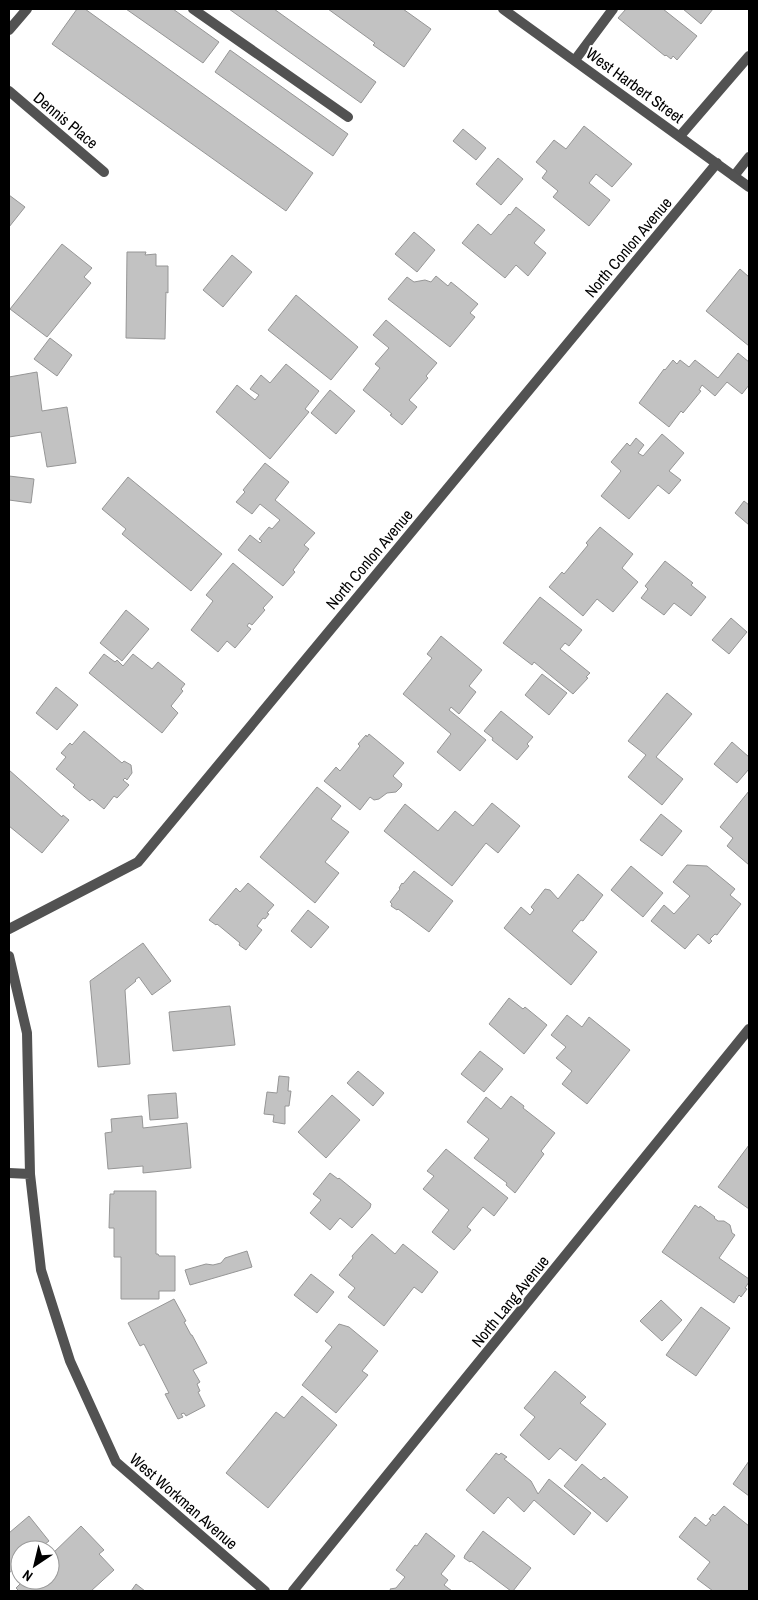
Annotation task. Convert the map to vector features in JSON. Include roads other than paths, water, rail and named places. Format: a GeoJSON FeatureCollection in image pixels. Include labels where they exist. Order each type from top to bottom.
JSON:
{"type":"FeatureCollection","features":[{"type":"Feature","properties":{"kind":"street"},"geometry":{"type":"LineString","coordinates":[[9,30],[27,9]]}},
{"type":"Feature","properties":{"kind":"street"},"geometry":{"type":"LineString","coordinates":[[193,9],[348,117]]}},
{"type":"Feature","properties":{"kind":"street","name":"West Harbert Street"},"geometry":{"type":"LineString","coordinates":[[503,9],[749,187]]}},
{"type":"Feature","properties":{"kind":"street"},"geometry":{"type":"LineString","coordinates":[[575,60],[613,9]]}},
{"type":"Feature","properties":{"kind":"street"},"geometry":{"type":"LineString","coordinates":[[680,136],[749,56]]}},
{"type":"Feature","properties":{"kind":"street","name":"Dennis Place"},"geometry":{"type":"LineString","coordinates":[[9,91],[104,172]]}},
{"type":"Feature","properties":{"kind":"street"},"geometry":{"type":"LineString","coordinates":[[734,176],[749,157]]}},
{"type":"Feature","properties":{"kind":"street","name":"North Conlon Avenue"},"geometry":{"type":"LineString","coordinates":[[9,929],[138,862],[716,163]]}},
{"type":"Feature","properties":{"kind":"street","name":"West Workman Avenue"},"geometry":{"type":"LineString","coordinates":[[9,956],[27,1033],[30,1174],[41,1270],[70,1361],[116,1462],[265,1591]]}},
{"type":"Feature","properties":{"kind":"street","name":"North Lang Avenue"},"geometry":{"type":"LineString","coordinates":[[293,1591],[749,1030]]}},
{"type":"Feature","properties":{"kind":"street"},"geometry":{"type":"LineString","coordinates":[[9,1173],[30,1174]]}}]}
